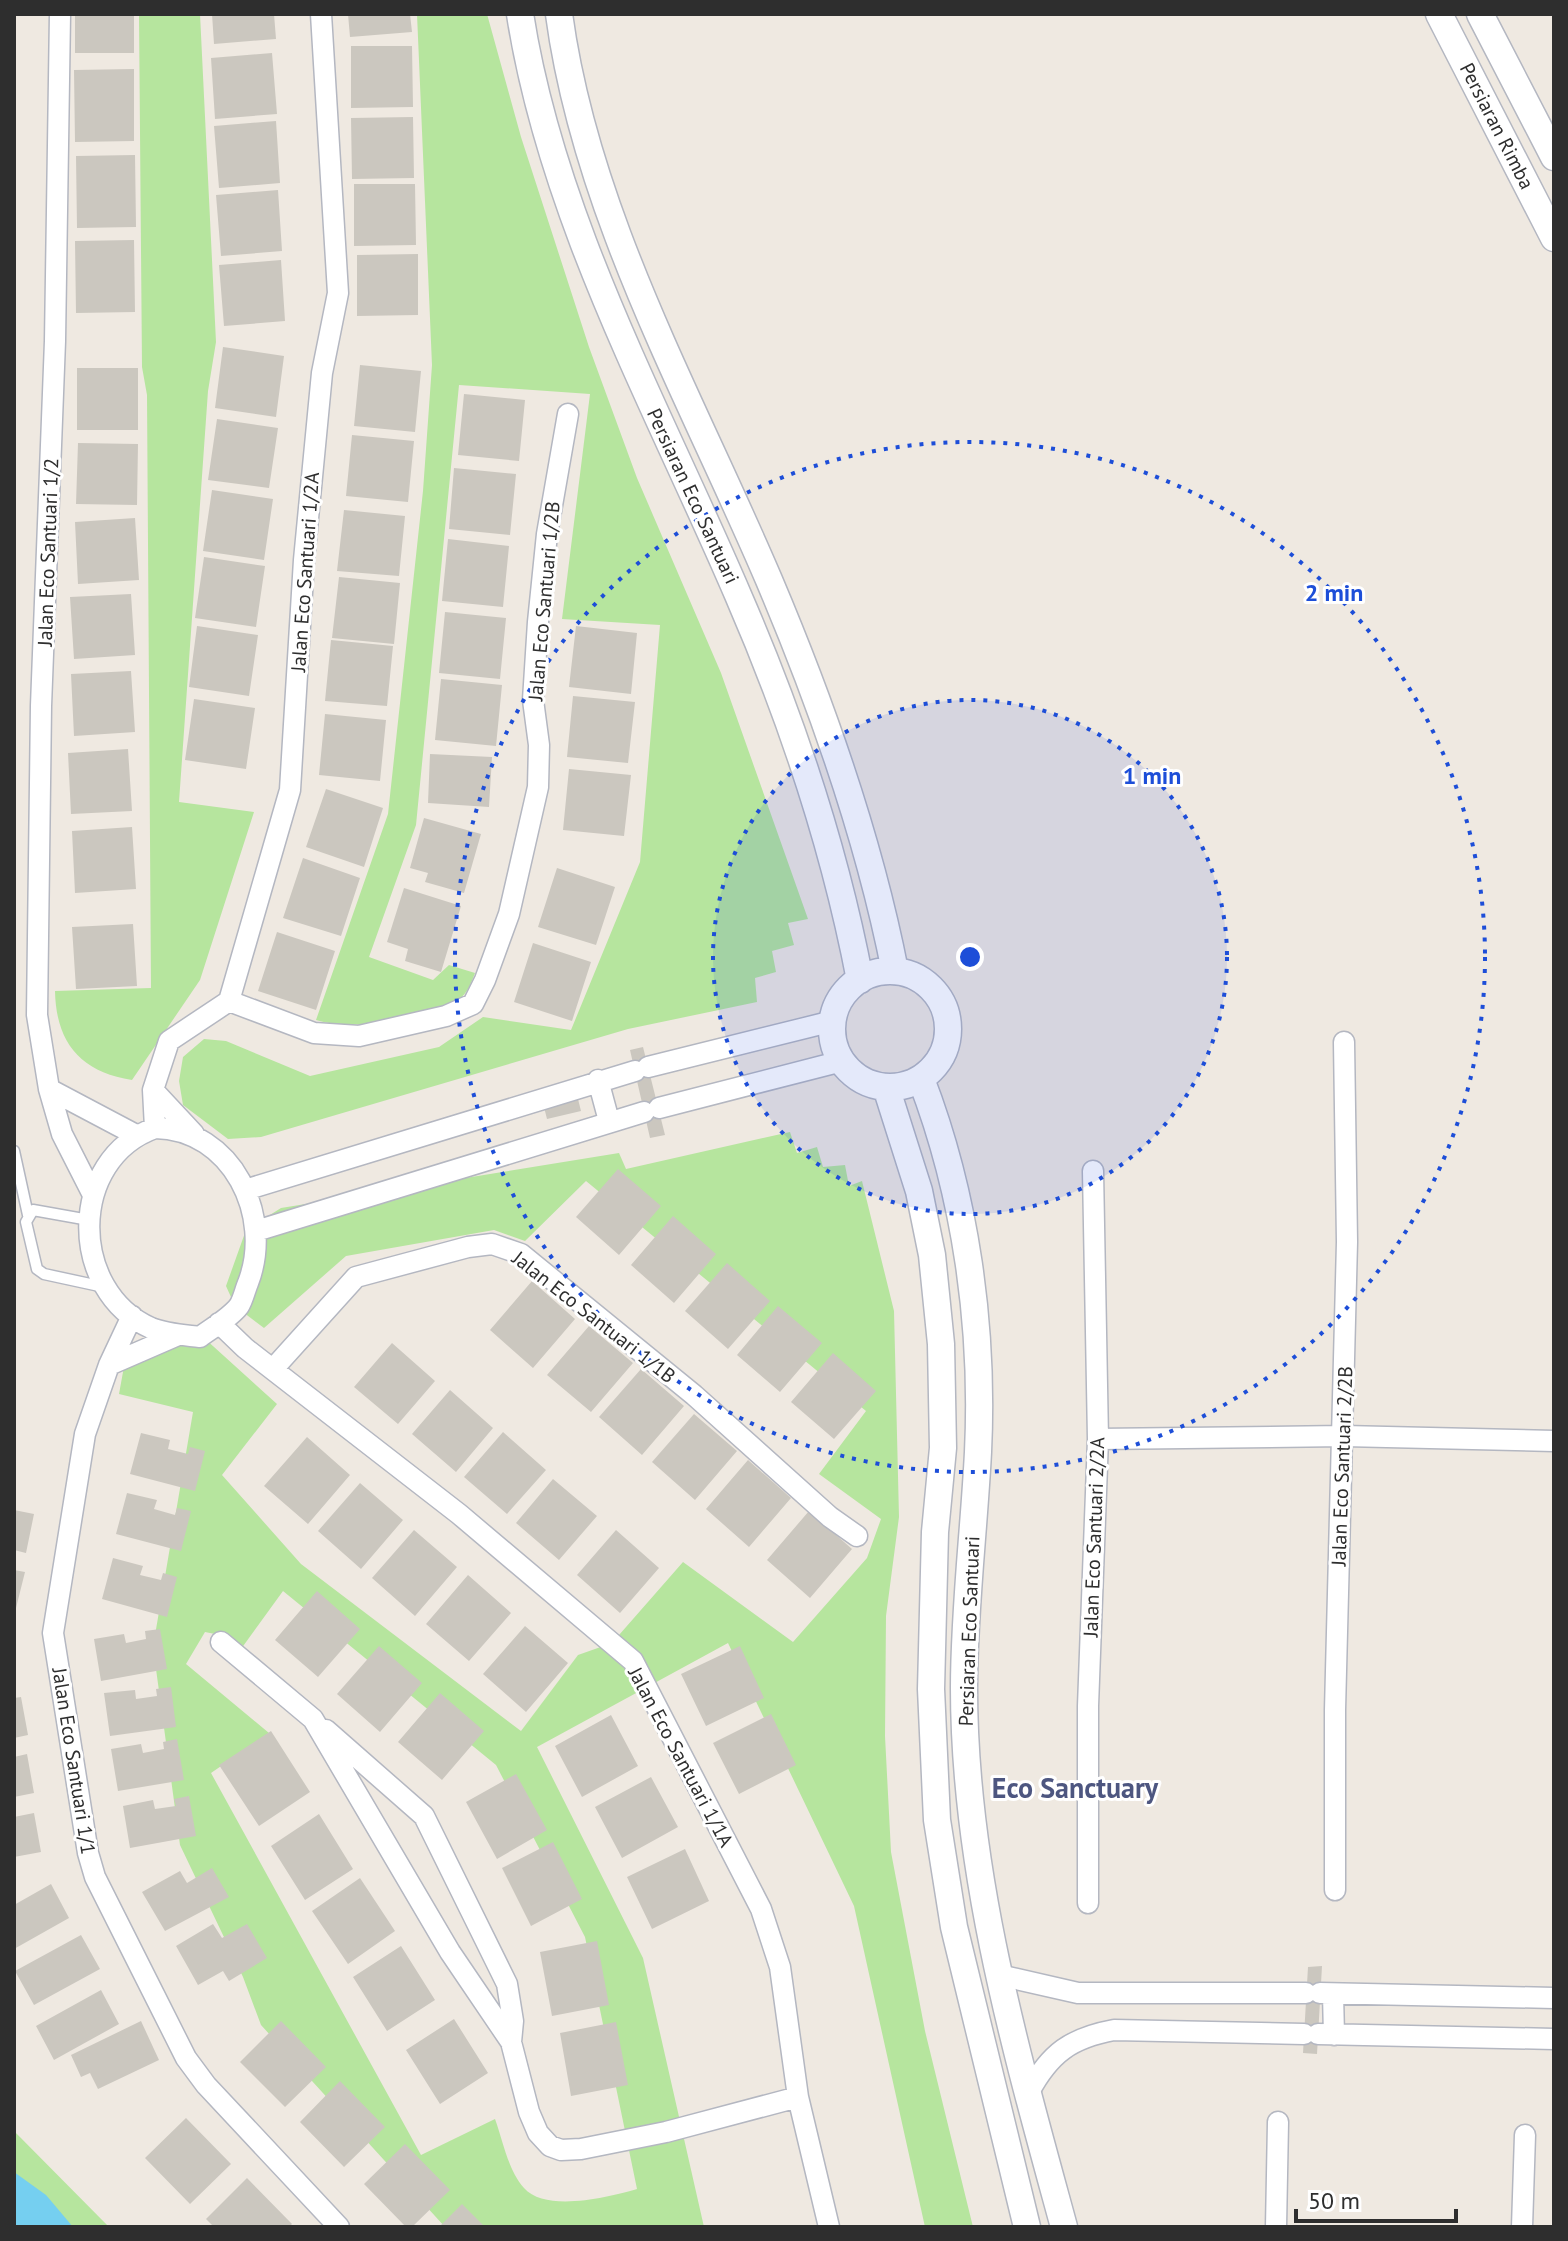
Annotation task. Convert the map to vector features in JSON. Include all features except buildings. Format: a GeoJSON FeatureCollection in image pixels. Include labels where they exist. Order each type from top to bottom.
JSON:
{"type":"FeatureCollection","features":[{"type":"Feature","properties":{"kind":"street","name":"Jalan Eco Santuari 1/2"},"geometry":{"type":"LineString","coordinates":[[60,14],[55,357],[41,706],[37,1015],[49,1089],[62,1134],[92,1193]]}},
{"type":"Feature","properties":{"kind":"street","name":"Jalan Eco Santuari 1/2A"},"geometry":{"type":"LineString","coordinates":[[229,1001],[290,790],[306,544],[322,373],[338,293],[321,14]]}},
{"type":"Feature","properties":{"kind":"street","name":"Persiaran Eco Santuari"},"geometry":{"type":"LineString","coordinates":[[520,14],[525,50],[562,183],[644,389],[738,594],[781,700],[843,908],[860,980]]}},
{"type":"Feature","properties":{"kind":"street","name":"Persiaran Eco Santuari"},"geometry":{"type":"LineString","coordinates":[[559,14],[563,42],[596,171],[676,374],[769,581],[811,688],[861,837],[895,971]]}},
{"type":"Feature","properties":{"kind":"street","name":"Persiaran Rimba"},"geometry":{"type":"LineString","coordinates":[[1439,14],[1554,238]]}},
{"type":"Feature","properties":{"kind":"street","name":"Persiaran Rimba"},"geometry":{"type":"LineString","coordinates":[[1480,14],[1554,157]]}},
{"type":"Feature","properties":{"kind":"street","name":"Jalan Eco Santuari 1/2B"},"geometry":{"type":"LineString","coordinates":[[229,1001],[314,1033],[359,1036],[446,1016],[473,1004],[509,914],[538,787],[539,745],[533,700],[538,622],[547,534],[568,414]]}},
{"type":"Feature","properties":{"kind":"street"},"geometry":{"type":"LineString","coordinates":[[895,971],[913,976],[928,985],[947,1016],[944,1051],[934,1067],[921,1079],[886,1087],[869,1084],[842,1061],[836,1048],[833,1021],[842,998],[860,980],[877,973],[895,971]]}},
{"type":"Feature","properties":{"kind":"street"},"geometry":{"type":"LineString","coordinates":[[153,1090],[195,1136],[227,1160],[245,1190],[256,1231],[255,1264],[239,1306],[200,1337],[152,1328],[132,1316],[106,1287],[91,1240],[89,1220],[92,1193],[100,1173],[112,1156],[146,1131],[153,1090],[169,1041],[229,1001]]}},
{"type":"Feature","properties":{"kind":"street"},"geometry":{"type":"LineString","coordinates":[[245,1190],[598,1080],[833,1021]]}},
{"type":"Feature","properties":{"kind":"street","name":"Jalan Eco Santuari 2/2B"},"geometry":{"type":"LineString","coordinates":[[1335,1890],[1335,1710],[1347,1242],[1344,1042]]}},
{"type":"Feature","properties":{"kind":"street"},"geometry":{"type":"LineString","coordinates":[[256,1231],[609,1121],[842,1061]]}},
{"type":"Feature","properties":{"kind":"street","name":"Persiaran Eco Santuari"},"geometry":{"type":"LineString","coordinates":[[921,1079],[938,1124],[967,1248],[977,1339],[978,1451],[964,1688],[971,1816],[985,1918],[1064,2227]]}},
{"type":"Feature","properties":{"kind":"street"},"geometry":{"type":"LineString","coordinates":[[598,1080],[609,1121]]}},
{"type":"Feature","properties":{"kind":"street","name":"Persiaran Eco Santuari"},"geometry":{"type":"LineString","coordinates":[[886,1087],[919,1191],[932,1255],[941,1344],[943,1448],[935,1532],[931,1689],[937,1820],[954,1927],[1027,2227]]}},
{"type":"Feature","properties":{"kind":"street"},"geometry":{"type":"LineString","coordinates":[[49,1089],[146,1131],[174,1128],[195,1136]]}},
{"type":"Feature","properties":{"kind":"street","name":"Jalan Eco Santuari 2/2A"},"geometry":{"type":"LineString","coordinates":[[1088,1903],[1088,1706],[1098,1439],[1093,1171]]}},
{"type":"Feature","properties":{"kind":"street","name":"Jalan Eco Santuari 1/1B"},"geometry":{"type":"LineString","coordinates":[[273,1369],[356,1277],[418,1258],[492,1244],[521,1254],[694,1395],[830,1517],[857,1536]]}},
{"type":"Feature","properties":{"kind":"street","name":"Jalan Eco Santuari 1/1"},"geometry":{"type":"LineString","coordinates":[[132,1316],[109,1365],[85,1434],[53,1633],[88,1853],[95,1877],[186,2058],[206,2085],[339,2227]]}},
{"type":"Feature","properties":{"kind":"street","name":"Jalan Eco Santuari 1/1A"},"geometry":{"type":"LineString","coordinates":[[219,1323],[459,1514],[633,1661],[761,1909],[780,1967],[798,2097],[829,2227]]}},
{"type":"Feature","properties":{"kind":"street"},"geometry":{"type":"LineString","coordinates":[[109,1365],[178,1335]]}},
{"type":"Feature","properties":{"kind":"street"},"geometry":{"type":"LineString","coordinates":[[1098,1439],[1344,1436],[1554,1441]]}},
{"type":"Feature","properties":{"kind":"street"},"geometry":{"type":"LineString","coordinates":[[221,1642],[424,1816],[501,1969],[513,2021],[511,2042]]}},
{"type":"Feature","properties":{"kind":"street"},"geometry":{"type":"LineString","coordinates":[[313,1719],[450,1952],[511,2042],[529,2112],[538,2133],[550,2146],[561,2150],[666,2132],[798,2097]]}},
{"type":"Feature","properties":{"kind":"street"},"geometry":{"type":"LineString","coordinates":[[999,1975],[1078,1993],[1320,1993],[1554,1998]]}},
{"type":"Feature","properties":{"kind":"street"},"geometry":{"type":"LineString","coordinates":[[1113,1992],[1114,2030]]}},
{"type":"Feature","properties":{"kind":"street"},"geometry":{"type":"LineString","coordinates":[[1318,2034],[1320,1993]]}},
{"type":"Feature","properties":{"kind":"street"},"geometry":{"type":"LineString","coordinates":[[1029,2092],[1053,2058],[1069,2044],[1084,2036],[1114,2030],[1554,2039]]}},
{"type":"Feature","properties":{"kind":"street"},"geometry":{"type":"LineString","coordinates":[[1276,2227],[1278,2122]]}},
{"type":"Feature","properties":{"kind":"street"},"geometry":{"type":"LineString","coordinates":[[1522,2227],[1525,2135]]}},
{"type":"Feature","properties":{"kind":"lane"},"geometry":{"type":"LineString","coordinates":[[14,1151],[37,1269],[50,1277],[106,1287]]}},
{"type":"Feature","properties":{"kind":"lane"},"geometry":{"type":"LineString","coordinates":[[28,1215],[33,1210],[89,1220]]}},
{"type":"Feature","properties":{"kind":"green space"},"geometry":{"type":"Polygon","coordinates":[[[139,14],[200,14],[216,342],[208,391],[179,802],[254,812],[200,980],[132,1080],[98,1070],[74,1052],[60,1025],[55,991],[151,988],[147,395],[142,367],[139,14]]]}},
{"type":"Feature","properties":{"kind":"green space"},"geometry":{"type":"Polygon","coordinates":[[[417,14],[487,14],[521,137],[589,347],[637,478],[721,673],[808,919],[788,923],[794,945],[772,951],[776,972],[755,978],[757,1002],[628,1029],[261,1137],[228,1139],[183,1105],[179,1081],[183,1057],[204,1039],[226,1041],[310,1076],[439,1047],[483,1017],[571,1030],[640,862],[660,625],[562,619],[590,394],[459,385],[416,825],[369,957],[433,980],[449,965],[475,973],[461,997],[428,1014],[368,1024],[316,1020],[388,814],[423,491],[432,365],[417,14]]]}},
{"type":"Feature","properties":{"kind":"green space"},"geometry":{"type":"Polygon","coordinates":[[[790,1132],[797,1153],[817,1147],[823,1167],[845,1165],[849,1186],[862,1181],[894,1311],[899,1517],[886,1616],[885,1736],[891,1852],[925,2031],[973,2227],[925,2227],[854,1906],[728,1643],[537,1747],[643,1958],[704,2227],[445,2227],[261,2025],[243,1977],[180,1845],[153,1647],[193,1412],[119,1394],[127,1350],[203,1337],[277,1404],[222,1475],[301,1564],[521,1731],[578,1655],[612,1643],[683,1562],[793,1642],[867,1558],[881,1519],[819,1474],[866,1411],[586,1181],[525,1241],[494,1230],[346,1256],[264,1328],[235,1306],[226,1286],[246,1230],[281,1208],[619,1153],[626,1169],[790,1132]],[[283,1591],[241,1649],[215,1634],[205,1632],[186,1664],[269,1733],[211,1773],[421,2155],[495,2119],[514,2173],[534,2196],[547,2200],[578,2201],[637,2189],[585,1937],[496,1765],[283,1591]]]}},
{"type":"Feature","properties":{"kind":"green space"},"geometry":{"type":"Polygon","coordinates":[[[14,2131],[109,2227],[14,2227],[14,2131]]]}},
{"type":"Feature","properties":{"kind":"water"},"geometry":{"type":"Polygon","coordinates":[[[14,2172],[46,2195],[73,2227],[14,2227],[14,2172]]]}},
{"type":"Feature","properties":{"kind":"district","name":"Eco Sanctuary"},"geometry":{"type":"Point","coordinates":[1075,1788]}}]}
